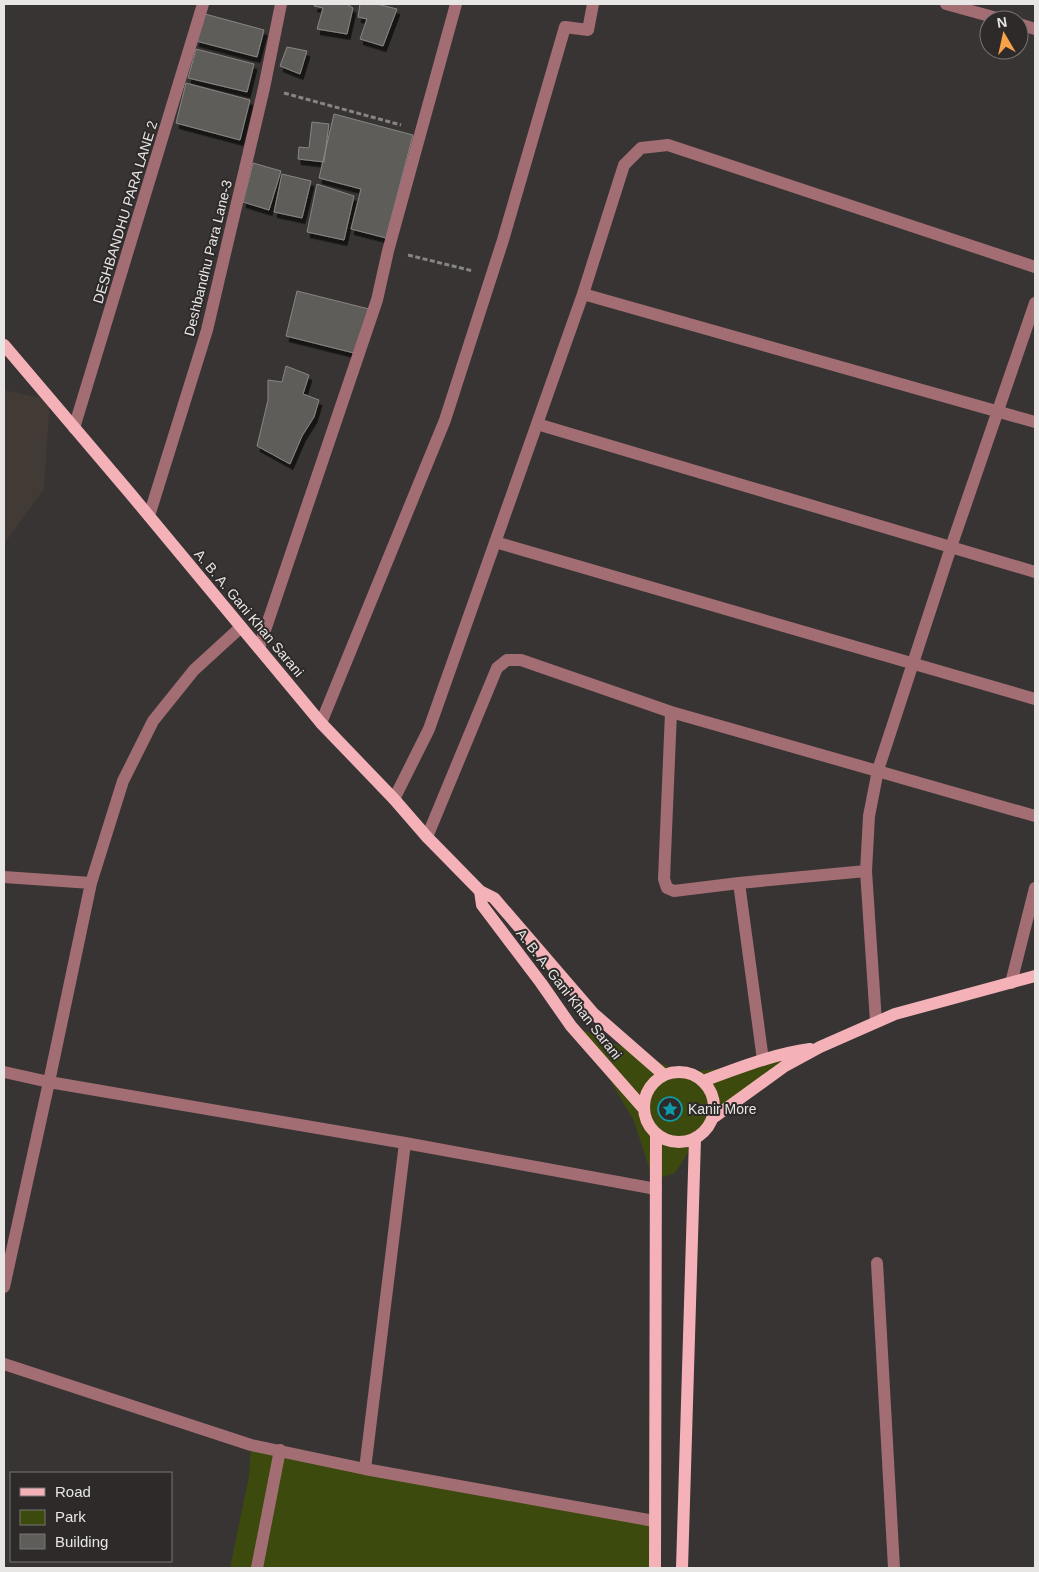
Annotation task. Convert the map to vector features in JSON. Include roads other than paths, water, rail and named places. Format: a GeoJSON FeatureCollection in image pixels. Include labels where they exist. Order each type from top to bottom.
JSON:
{"type":"FeatureCollection","features":[{"type":"Feature","properties":{"kind":"main road","name":"A. B. A. Gani Khan Sarani"},"geometry":{"type":"LineString","coordinates":[[4,345],[321,723],[480,891],[494,898],[593,1013],[664,1075]]}},
{"type":"Feature","properties":{"kind":"main road","name":"A. B. A. Gani Khan Sarani"},"geometry":{"type":"LineString","coordinates":[[480,891],[482,905],[542,983],[571,1026],[644,1110]]}},
{"type":"Feature","properties":{"kind":"main road"},"geometry":{"type":"LineString","coordinates":[[713,1118],[785,1066],[820,1047],[876,1022],[895,1014],[1035,976]]}},
{"type":"Feature","properties":{"kind":"main road"},"geometry":{"type":"LineString","coordinates":[[703,1081],[763,1060],[798,1050],[820,1047]]}},
{"type":"Feature","properties":{"kind":"main road"},"geometry":{"type":"LineString","coordinates":[[677,1072],[691,1074],[703,1081],[711,1092],[715,1105],[713,1118],[706,1130],[695,1139],[682,1142],[668,1140],[656,1134],[648,1123],[644,1110],[646,1096],[653,1084],[664,1075],[677,1072]]}},
{"type":"Feature","properties":{"kind":"main road"},"geometry":{"type":"LineString","coordinates":[[654,1568],[656,1134]]}},
{"type":"Feature","properties":{"kind":"main road"},"geometry":{"type":"LineString","coordinates":[[682,1568],[695,1139]]}},
{"type":"Feature","properties":{"kind":"street","name":"DESHBANDHU PARA LANE 2"},"geometry":{"type":"LineString","coordinates":[[74,428],[203,4]]}},
{"type":"Feature","properties":{"kind":"street","name":"Deshbandhu Para Lane-3"},"geometry":{"type":"LineString","coordinates":[[149,516],[207,330],[264,88],[281,4]]}},
{"type":"Feature","properties":{"kind":"street"},"geometry":{"type":"LineString","coordinates":[[259,648],[378,300],[388,251],[456,4]]}},
{"type":"Feature","properties":{"kind":"street"},"geometry":{"type":"LineString","coordinates":[[321,723],[446,420],[492,276],[565,27],[588,30],[593,4]]}},
{"type":"Feature","properties":{"kind":"street"},"geometry":{"type":"LineString","coordinates":[[946,4],[979,13]]}},
{"type":"Feature","properties":{"kind":"street"},"geometry":{"type":"LineString","coordinates":[[394,799],[429,729],[583,294],[624,165],[641,148],[668,146],[1035,267]]}},
{"type":"Feature","properties":{"kind":"street"},"geometry":{"type":"LineString","coordinates":[[583,294],[1035,422]]}},
{"type":"Feature","properties":{"kind":"street"},"geometry":{"type":"LineString","coordinates":[[876,1022],[866,871],[869,816],[878,770],[951,547],[1035,303]]}},
{"type":"Feature","properties":{"kind":"street"},"geometry":{"type":"LineString","coordinates":[[537,424],[1035,572]]}},
{"type":"Feature","properties":{"kind":"street"},"geometry":{"type":"LineString","coordinates":[[495,542],[1035,699]]}},
{"type":"Feature","properties":{"kind":"street"},"geometry":{"type":"LineString","coordinates":[[4,1287],[90,883],[124,782],[153,721],[194,670],[241,627]]}},
{"type":"Feature","properties":{"kind":"street"},"geometry":{"type":"LineString","coordinates":[[427,837],[497,668],[507,660],[521,660],[671,712],[1035,816]]}},
{"type":"Feature","properties":{"kind":"street"},"geometry":{"type":"LineString","coordinates":[[671,712],[664,879],[667,888],[674,891],[866,871]]}},
{"type":"Feature","properties":{"kind":"street"},"geometry":{"type":"LineString","coordinates":[[4,877],[90,883]]}},
{"type":"Feature","properties":{"kind":"street"},"geometry":{"type":"LineString","coordinates":[[739,883],[763,1060]]}},
{"type":"Feature","properties":{"kind":"street"},"geometry":{"type":"LineString","coordinates":[[1011,983],[1035,888]]}},
{"type":"Feature","properties":{"kind":"street"},"geometry":{"type":"LineString","coordinates":[[4,1072],[49,1082],[405,1143],[656,1189]]}},
{"type":"Feature","properties":{"kind":"street"},"geometry":{"type":"LineString","coordinates":[[365,1469],[405,1143]]}},
{"type":"Feature","properties":{"kind":"street"},"geometry":{"type":"LineString","coordinates":[[877,1263],[894,1568]]}},
{"type":"Feature","properties":{"kind":"street"},"geometry":{"type":"LineString","coordinates":[[4,1364],[251,1445],[365,1469],[654,1521]]}},
{"type":"Feature","properties":{"kind":"street"},"geometry":{"type":"LineString","coordinates":[[257,1568],[280,1450]]}},
{"type":"Feature","properties":{"kind":"place","name":"Kanir More"},"geometry":{"type":"Point","coordinates":[670,1109]}}]}
